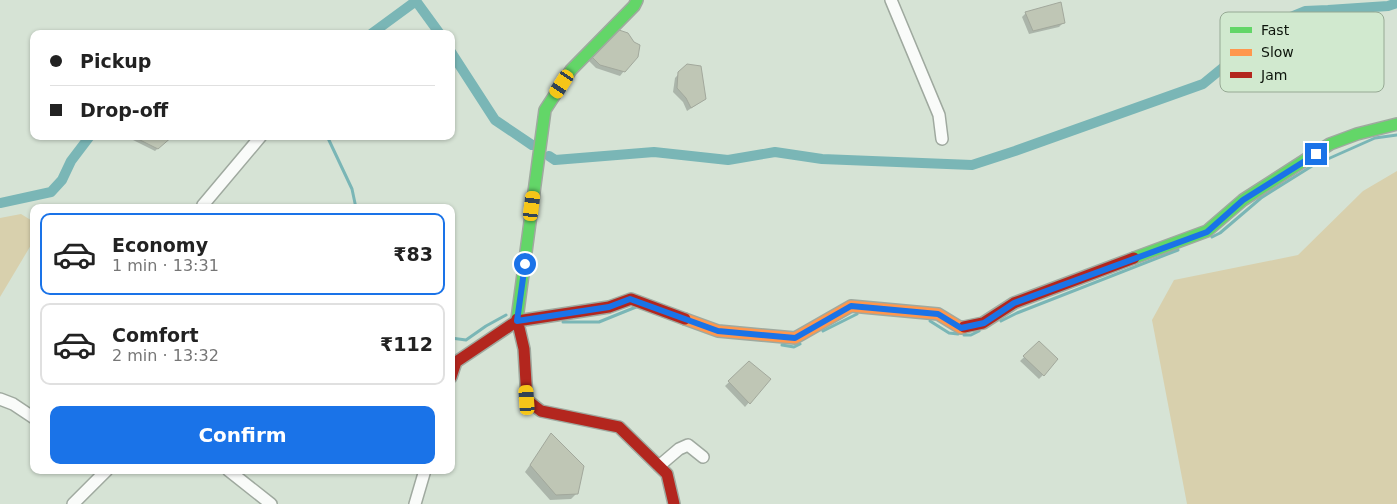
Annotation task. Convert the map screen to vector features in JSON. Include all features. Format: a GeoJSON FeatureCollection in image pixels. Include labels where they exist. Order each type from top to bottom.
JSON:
{"type":"FeatureCollection","features":[{"type":"Feature","properties":{"kind":"street"},"geometry":{"type":"LineString","coordinates":[[637,0],[634,6],[571,70],[545,110],[517,321],[524,349],[527,400],[541,411],[619,427],[667,474],[674,504]]}},
{"type":"Feature","properties":{"kind":"street"},"geometry":{"type":"LineString","coordinates":[[891,0],[939,114],[942,139]]}},
{"type":"Feature","properties":{"kind":"street"},"geometry":{"type":"LineString","coordinates":[[455,365],[456,362],[517,321],[609,307],[630,299],[718,331],[795,338],[851,306],[938,314],[961,328],[984,323],[1014,303],[1207,232],[1243,200],[1330,144],[1357,134],[1397,124]]}},
{"type":"Feature","properties":{"kind":"street"},"geometry":{"type":"LineString","coordinates":[[204,204],[258,140]]}},
{"type":"Feature","properties":{"kind":"street"},"geometry":{"type":"LineString","coordinates":[[0,399],[13,404],[30,415]]}},
{"type":"Feature","properties":{"kind":"street"},"geometry":{"type":"LineString","coordinates":[[659,466],[679,449],[688,445],[703,457]]}},
{"type":"Feature","properties":{"kind":"street"},"geometry":{"type":"LineString","coordinates":[[73,504],[104,474]]}},
{"type":"Feature","properties":{"kind":"street"},"geometry":{"type":"LineString","coordinates":[[233,474],[270,504]]}},
{"type":"Feature","properties":{"kind":"street"},"geometry":{"type":"LineString","coordinates":[[415,504],[423,474]]}},
{"type":"Feature","properties":{"kind":"shaded area"},"geometry":{"type":"Polygon","coordinates":[[[1397,171],[1397,504],[1187,504],[1152,320],[1174,280],[1298,255],[1363,191],[1397,171]]]}},
{"type":"Feature","properties":{"kind":"shaded area"},"geometry":{"type":"Polygon","coordinates":[[[21,214],[30,220],[30,247],[0,297],[0,218],[21,214]]]}},
{"type":"Feature","properties":{"kind":"building"},"geometry":{"type":"Polygon","coordinates":[[[1061,2],[1065,23],[1033,31],[1025,12],[1061,2]]]}},
{"type":"Feature","properties":{"kind":"building"},"geometry":{"type":"Polygon","coordinates":[[[619,30],[628,33],[634,42],[640,45],[638,57],[625,72],[600,65],[590,55],[619,30]]]}},
{"type":"Feature","properties":{"kind":"building"},"geometry":{"type":"Polygon","coordinates":[[[687,64],[701,66],[706,99],[691,108],[686,98],[677,88],[678,72],[687,64]]]}},
{"type":"Feature","properties":{"kind":"building"},"geometry":{"type":"Polygon","coordinates":[[[140,140],[168,140],[158,149],[140,140]]]}},
{"type":"Feature","properties":{"kind":"building"},"geometry":{"type":"Polygon","coordinates":[[[1039,341],[1058,359],[1044,376],[1023,356],[1039,341]]]}},
{"type":"Feature","properties":{"kind":"building"},"geometry":{"type":"Polygon","coordinates":[[[749,361],[771,379],[750,404],[728,381],[749,361]]]}},
{"type":"Feature","properties":{"kind":"building"},"geometry":{"type":"Polygon","coordinates":[[[551,433],[584,466],[578,494],[556,495],[530,465],[551,433]]]}},
{"type":"Feature","properties":{"kind":"waterway"},"geometry":{"type":"LineString","coordinates":[[376,30],[416,1],[437,30]]}},
{"type":"Feature","properties":{"kind":"waterway"},"geometry":{"type":"LineString","coordinates":[[1303,12],[1388,6],[1397,3]]}},
{"type":"Feature","properties":{"kind":"waterway"},"geometry":{"type":"LineString","coordinates":[[455,58],[495,120],[532,145]]}},
{"type":"Feature","properties":{"kind":"waterway"},"geometry":{"type":"LineString","coordinates":[[549,156],[555,160],[654,152],[728,160],[775,152],[822,159],[972,165],[1203,84],[1220,70]]}},
{"type":"Feature","properties":{"kind":"waterway"},"geometry":{"type":"LineString","coordinates":[[1212,237],[1220,233],[1261,198],[1312,166],[1375,138],[1397,135]]}},
{"type":"Feature","properties":{"kind":"waterway"},"geometry":{"type":"LineString","coordinates":[[0,203],[51,192],[62,180],[71,161],[87,140]]}},
{"type":"Feature","properties":{"kind":"waterway"},"geometry":{"type":"LineString","coordinates":[[329,140],[352,189],[355,204]]}},
{"type":"Feature","properties":{"kind":"waterway"},"geometry":{"type":"LineString","coordinates":[[1001,321],[1178,250]]}},
{"type":"Feature","properties":{"kind":"waterway"},"geometry":{"type":"LineString","coordinates":[[563,322],[599,322],[636,307]]}},
{"type":"Feature","properties":{"kind":"waterway"},"geometry":{"type":"LineString","coordinates":[[823,331],[857,314]]}},
{"type":"Feature","properties":{"kind":"waterway"},"geometry":{"type":"LineString","coordinates":[[455,339],[466,340],[506,315]]}},
{"type":"Feature","properties":{"kind":"waterway"},"geometry":{"type":"LineString","coordinates":[[930,321],[949,333],[958,334]]}},
{"type":"Feature","properties":{"kind":"waterway"},"geometry":{"type":"LineString","coordinates":[[964,335],[971,335],[979,331]]}},
{"type":"Feature","properties":{"kind":"waterway"},"geometry":{"type":"LineString","coordinates":[[782,345],[794,347],[800,344]]}},
{"type":"Feature","properties":{"kind":"traffic: fast"},"geometry":{"type":"LineString","coordinates":[[517,319],[545,110],[571,70],[634,6],[637,0]]}},
{"type":"Feature","properties":{"kind":"traffic: fast"},"geometry":{"type":"LineString","coordinates":[[1134,258],[1207,231],[1243,200],[1330,144],[1357,134],[1397,124]]}},
{"type":"Feature","properties":{"kind":"traffic: slow"},"geometry":{"type":"LineString","coordinates":[[685,319],[718,331],[795,338],[851,306],[938,314],[961,328],[964,327]]}},
{"type":"Feature","properties":{"kind":"traffic: jam"},"geometry":{"type":"LineString","coordinates":[[964,327],[983,323],[1014,303],[1134,258]]}},
{"type":"Feature","properties":{"kind":"traffic: jam"},"geometry":{"type":"LineString","coordinates":[[455,365],[456,362],[517,321],[609,307],[631,299],[685,319]]}},
{"type":"Feature","properties":{"kind":"traffic: jam"},"geometry":{"type":"LineString","coordinates":[[517,319],[524,349],[527,400],[541,411],[619,427],[667,474],[674,504]]}},
{"type":"Feature","properties":{"kind":"route"},"geometry":{"type":"LineString","coordinates":[[525,264],[517,321],[609,307],[630,299],[718,331],[795,338],[851,306],[938,314],[961,328],[984,323],[1014,303],[1207,232],[1243,200],[1316,154]]}}]}
